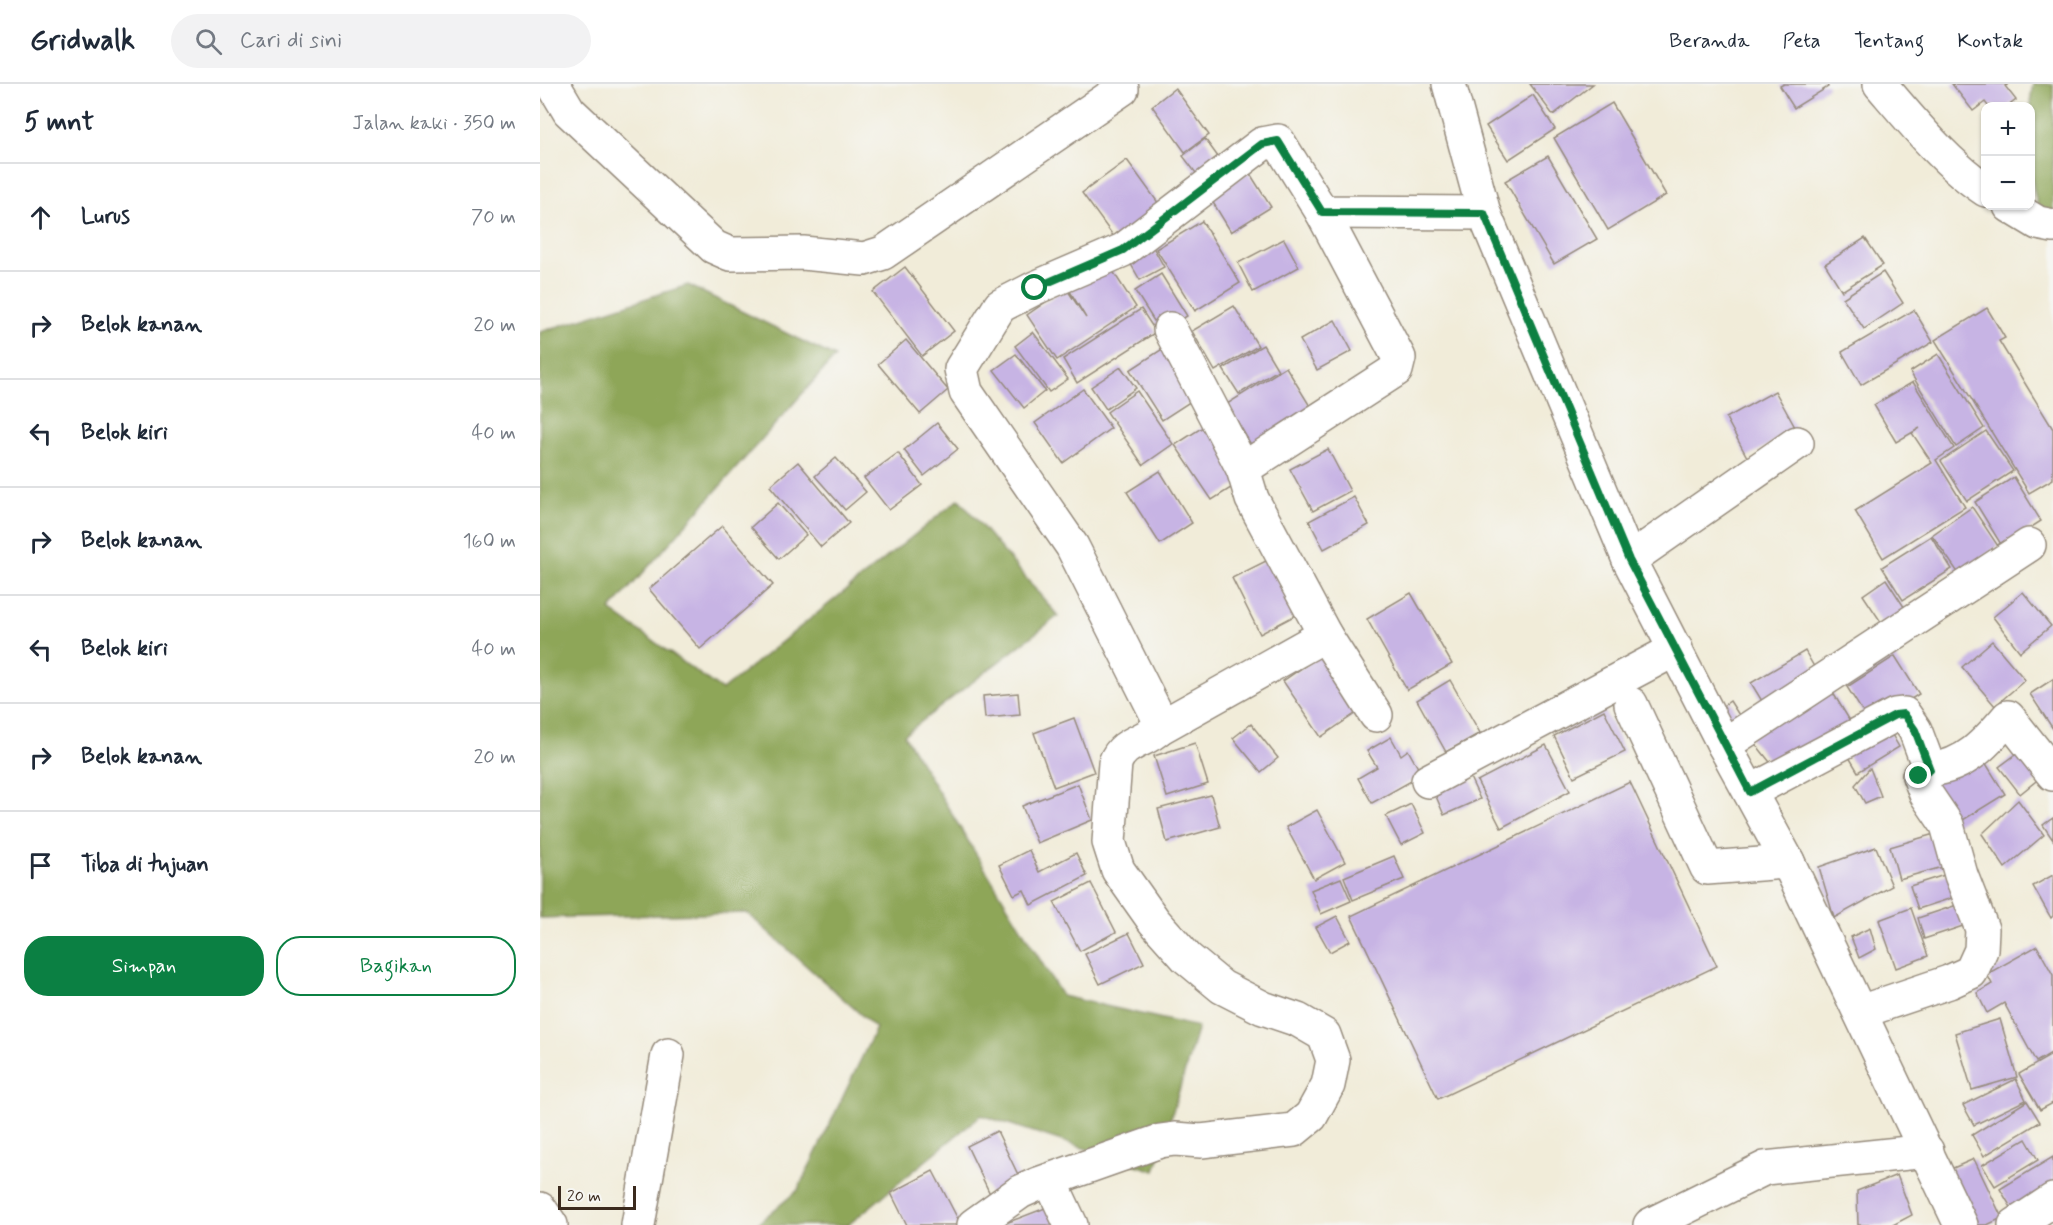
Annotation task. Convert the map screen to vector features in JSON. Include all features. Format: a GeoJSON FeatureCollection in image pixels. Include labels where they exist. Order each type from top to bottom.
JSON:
{"type":"FeatureCollection","features":[{"type":"Feature","properties":{"kind":"street"},"geometry":{"type":"LineString","coordinates":[[554,84],[569,111],[714,247],[730,254],[803,253],[864,259],[883,253],[1122,89]]}},
{"type":"Feature","properties":{"kind":"street"},"geometry":{"type":"LineString","coordinates":[[1449,84],[1484,213],[1629,560],[1724,745],[1788,862],[1961,1225]]}},
{"type":"Feature","properties":{"kind":"street"},"geometry":{"type":"LineString","coordinates":[[1880,84],[1940,149],[1972,181],[1981,187]]}},
{"type":"Feature","properties":{"kind":"street"},"geometry":{"type":"LineString","coordinates":[[1159,728],[1158,717],[1072,546],[966,392],[961,369],[1000,306],[1035,288],[1123,250],[1262,144],[1278,141],[1322,212],[1399,358],[1396,370],[1243,469]]}},
{"type":"Feature","properties":{"kind":"street"},"geometry":{"type":"LineString","coordinates":[[2017,210],[2038,223],[2053,226]]}},
{"type":"Feature","properties":{"kind":"street"},"geometry":{"type":"LineString","coordinates":[[1322,212],[1484,213]]}},
{"type":"Feature","properties":{"kind":"street"},"geometry":{"type":"LineString","coordinates":[[1170,329],[1243,469],[1252,499],[1325,635],[1376,715]]}},
{"type":"Feature","properties":{"kind":"street"},"geometry":{"type":"LineString","coordinates":[[1629,560],[1797,443]]}},
{"type":"Feature","properties":{"kind":"street"},"geometry":{"type":"LineString","coordinates":[[1724,745],[2029,545]]}},
{"type":"Feature","properties":{"kind":"street"},"geometry":{"type":"LineString","coordinates":[[974,1225],[1020,1192],[1160,1141],[1175,1139],[1202,1142],[1294,1130],[1311,1116],[1328,1085],[1333,1060],[1324,1035],[1298,1020],[1240,998],[1201,971],[1160,928],[1118,870],[1109,842],[1115,763],[1119,753],[1130,743],[1151,736],[1159,728],[1325,635]]}},
{"type":"Feature","properties":{"kind":"street"},"geometry":{"type":"LineString","coordinates":[[1428,781],[1676,649]]}},
{"type":"Feature","properties":{"kind":"street"},"geometry":{"type":"LineString","coordinates":[[1631,704],[1707,868],[1788,862]]}},
{"type":"Feature","properties":{"kind":"street"},"geometry":{"type":"LineString","coordinates":[[1750,792],[1895,715],[1904,714],[1915,730],[1930,770]]}},
{"type":"Feature","properties":{"kind":"street"},"geometry":{"type":"LineString","coordinates":[[1860,1012],[1949,982],[1971,972],[1981,950],[1982,929],[1961,875],[1947,825],[1926,794],[1919,776],[1930,770],[1944,768],[1965,759],[1983,746],[2008,717],[2053,774]]}},
{"type":"Feature","properties":{"kind":"street"},"geometry":{"type":"LineString","coordinates":[[638,1225],[668,1055]]}},
{"type":"Feature","properties":{"kind":"street"},"geometry":{"type":"LineString","coordinates":[[1650,1225],[1765,1168],[1927,1151]]}},
{"type":"Feature","properties":{"kind":"street"},"geometry":{"type":"LineString","coordinates":[[1050,1180],[1071,1225]]}},
{"type":"Feature","properties":{"kind":"street"},"geometry":{"type":"LineString","coordinates":[[2015,1225],[2053,1200]]}},
{"type":"Feature","properties":{"kind":"street"},"geometry":{"type":"LineString","coordinates":[[540,1209],[551,1225]]}},
{"type":"Feature","properties":{"kind":"green space"},"geometry":{"type":"Polygon","coordinates":[[[2033,84],[2053,84],[2053,214],[2039,210],[2035,195],[2035,102],[2031,102],[2033,84]]]}},
{"type":"Feature","properties":{"kind":"green space"},"geometry":{"type":"Polygon","coordinates":[[[688,285],[835,357],[610,610],[722,690],[959,499],[1058,616],[904,735],[1062,996],[1198,1027],[1155,1171],[981,1115],[848,1225],[756,1225],[798,1190],[876,1028],[747,913],[540,918],[540,332],[688,285]]]}},
{"type":"Feature","properties":{"kind":"building"},"geometry":{"type":"Polygon","coordinates":[[[1530,84],[1593,84],[1553,115],[1530,84]]]}},
{"type":"Feature","properties":{"kind":"building"},"geometry":{"type":"Polygon","coordinates":[[[1784,84],[1827,84],[1828,87],[1794,108],[1780,86],[1784,84]]]}},
{"type":"Feature","properties":{"kind":"building"},"geometry":{"type":"Polygon","coordinates":[[[1952,84],[2009,84],[2005,86],[2016,100],[2013,102],[1981,102],[1981,105],[1973,111],[1952,84]]]}},
{"type":"Feature","properties":{"kind":"building"},"geometry":{"type":"Polygon","coordinates":[[[1175,88],[1209,135],[1185,152],[1152,106],[1175,88]]]}},
{"type":"Feature","properties":{"kind":"building"},"geometry":{"type":"Polygon","coordinates":[[[1533,95],[1555,129],[1508,160],[1486,126],[1533,95]]]}},
{"type":"Feature","properties":{"kind":"building"},"geometry":{"type":"Polygon","coordinates":[[[1612,103],[1666,195],[1608,230],[1554,138],[1612,103]]]}},
{"type":"Feature","properties":{"kind":"building"},"geometry":{"type":"Polygon","coordinates":[[[1205,139],[1224,165],[1202,181],[1183,156],[1205,139]]]}},
{"type":"Feature","properties":{"kind":"building"},"geometry":{"type":"Polygon","coordinates":[[[1548,156],[1597,239],[1554,264],[1505,181],[1548,156]]]}},
{"type":"Feature","properties":{"kind":"building"},"geometry":{"type":"Polygon","coordinates":[[[1127,160],[1167,215],[1122,248],[1082,193],[1127,160]]]}},
{"type":"Feature","properties":{"kind":"building"},"geometry":{"type":"Polygon","coordinates":[[[1249,172],[1271,207],[1231,232],[1209,196],[1249,172]]]}},
{"type":"Feature","properties":{"kind":"building"},"geometry":{"type":"Polygon","coordinates":[[[1202,221],[1240,283],[1195,311],[1156,249],[1202,221]]]}},
{"type":"Feature","properties":{"kind":"building"},"geometry":{"type":"Polygon","coordinates":[[[1148,238],[1164,267],[1140,280],[1124,252],[1148,238]]]}},
{"type":"Feature","properties":{"kind":"building"},"geometry":{"type":"Polygon","coordinates":[[[1865,238],[1883,265],[1842,291],[1825,264],[1865,238]]]}},
{"type":"Feature","properties":{"kind":"building"},"geometry":{"type":"Polygon","coordinates":[[[1284,239],[1299,267],[1253,292],[1238,263],[1284,239]]]}},
{"type":"Feature","properties":{"kind":"building"},"geometry":{"type":"Polygon","coordinates":[[[1107,262],[1136,307],[1057,360],[1027,315],[1066,288],[1086,318],[1068,288],[1107,262]]]}},
{"type":"Feature","properties":{"kind":"building"},"geometry":{"type":"Polygon","coordinates":[[[905,267],[954,331],[922,356],[873,292],[905,267]]]}},
{"type":"Feature","properties":{"kind":"building"},"geometry":{"type":"Polygon","coordinates":[[[1883,272],[1903,303],[1864,329],[1843,298],[1883,272]]]}},
{"type":"Feature","properties":{"kind":"building"},"geometry":{"type":"Polygon","coordinates":[[[1161,274],[1187,316],[1161,332],[1135,291],[1161,274]]]}},
{"type":"Feature","properties":{"kind":"building"},"geometry":{"type":"Polygon","coordinates":[[[1234,306],[1258,346],[1215,371],[1192,331],[1234,306]]]}},
{"type":"Feature","properties":{"kind":"building"},"geometry":{"type":"Polygon","coordinates":[[[1987,308],[2005,338],[1999,341],[2053,429],[2053,479],[2029,493],[1935,340],[1987,308]]]}},
{"type":"Feature","properties":{"kind":"building"},"geometry":{"type":"Polygon","coordinates":[[[1141,309],[1156,332],[1077,383],[1063,359],[1141,309]]]}},
{"type":"Feature","properties":{"kind":"building"},"geometry":{"type":"Polygon","coordinates":[[[1914,310],[1933,342],[1861,385],[1842,352],[1914,310]]]}},
{"type":"Feature","properties":{"kind":"building"},"geometry":{"type":"Polygon","coordinates":[[[1335,320],[1352,351],[1317,370],[1300,340],[1335,320]]]}},
{"type":"Feature","properties":{"kind":"building"},"geometry":{"type":"Polygon","coordinates":[[[1033,332],[1068,379],[1049,392],[1015,346],[1033,332]]]}},
{"type":"Feature","properties":{"kind":"building"},"geometry":{"type":"Polygon","coordinates":[[[906,340],[948,390],[920,414],[878,364],[906,340]]]}},
{"type":"Feature","properties":{"kind":"building"},"geometry":{"type":"Polygon","coordinates":[[[1170,344],[1202,394],[1162,420],[1130,370],[1170,344]]]}},
{"type":"Feature","properties":{"kind":"building"},"geometry":{"type":"Polygon","coordinates":[[[1263,345],[1278,370],[1239,394],[1223,369],[1263,345]]]}},
{"type":"Feature","properties":{"kind":"building"},"geometry":{"type":"Polygon","coordinates":[[[1016,354],[1045,391],[1024,408],[994,370],[1016,354]]]}},
{"type":"Feature","properties":{"kind":"building"},"geometry":{"type":"Polygon","coordinates":[[[1938,354],[1984,428],[1956,447],[1910,372],[1938,354]]]}},
{"type":"Feature","properties":{"kind":"building"},"geometry":{"type":"Polygon","coordinates":[[[1121,367],[1136,388],[1106,409],[1091,387],[1121,367]]]}},
{"type":"Feature","properties":{"kind":"building"},"geometry":{"type":"Polygon","coordinates":[[[1286,367],[1313,411],[1253,448],[1227,404],[1286,367]]]}},
{"type":"Feature","properties":{"kind":"building"},"geometry":{"type":"Polygon","coordinates":[[[1913,382],[1954,448],[1936,460],[1965,507],[1883,558],[1855,511],[1932,463],[1912,433],[1920,428],[1896,442],[1874,405],[1913,382]]]}},
{"type":"Feature","properties":{"kind":"building"},"geometry":{"type":"Polygon","coordinates":[[[1083,389],[1111,428],[1063,463],[1035,423],[1083,389]]]}},
{"type":"Feature","properties":{"kind":"building"},"geometry":{"type":"Polygon","coordinates":[[[1137,391],[1173,444],[1143,465],[1107,412],[1137,391]]]}},
{"type":"Feature","properties":{"kind":"building"},"geometry":{"type":"Polygon","coordinates":[[[1775,391],[1796,429],[1747,457],[1726,418],[1775,391]]]}},
{"type":"Feature","properties":{"kind":"building"},"geometry":{"type":"Polygon","coordinates":[[[937,423],[958,449],[924,476],[904,450],[937,423]]]}},
{"type":"Feature","properties":{"kind":"building"},"geometry":{"type":"Polygon","coordinates":[[[1209,423],[1245,479],[1212,500],[1175,445],[1209,423]]]}},
{"type":"Feature","properties":{"kind":"building"},"geometry":{"type":"Polygon","coordinates":[[[1986,431],[2013,471],[1967,501],[1941,461],[1986,431]]]}},
{"type":"Feature","properties":{"kind":"building"},"geometry":{"type":"Polygon","coordinates":[[[1328,449],[1350,491],[1313,511],[1290,469],[1328,449]]]}},
{"type":"Feature","properties":{"kind":"building"},"geometry":{"type":"Polygon","coordinates":[[[898,453],[922,485],[889,510],[864,478],[898,453]]]}},
{"type":"Feature","properties":{"kind":"building"},"geometry":{"type":"Polygon","coordinates":[[[836,458],[866,492],[845,510],[815,476],[836,458]]]}},
{"type":"Feature","properties":{"kind":"building"},"geometry":{"type":"Polygon","coordinates":[[[798,462],[849,523],[821,547],[770,486],[798,462]]]}},
{"type":"Feature","properties":{"kind":"building"},"geometry":{"type":"Polygon","coordinates":[[[1160,471],[1192,523],[1160,544],[1127,492],[1160,471]]]}},
{"type":"Feature","properties":{"kind":"building"},"geometry":{"type":"Polygon","coordinates":[[[2014,477],[2041,521],[2002,546],[1975,502],[2014,477]]]}},
{"type":"Feature","properties":{"kind":"building"},"geometry":{"type":"Polygon","coordinates":[[[1354,497],[1369,525],[1324,549],[1309,521],[1354,497]]]}},
{"type":"Feature","properties":{"kind":"building"},"geometry":{"type":"Polygon","coordinates":[[[778,503],[806,535],[779,559],[751,527],[778,503]]]}},
{"type":"Feature","properties":{"kind":"building"},"geometry":{"type":"Polygon","coordinates":[[[1972,507],[1998,546],[1959,574],[1932,535],[1972,507]]]}},
{"type":"Feature","properties":{"kind":"building"},"geometry":{"type":"Polygon","coordinates":[[[722,526],[773,585],[700,649],[649,589],[722,526]]]}},
{"type":"Feature","properties":{"kind":"building"},"geometry":{"type":"Polygon","coordinates":[[[1931,536],[1952,569],[1903,600],[1882,567],[1931,536]]]}},
{"type":"Feature","properties":{"kind":"building"},"geometry":{"type":"Polygon","coordinates":[[[1268,560],[1296,615],[1260,634],[1232,578],[1268,560]]]}},
{"type":"Feature","properties":{"kind":"building"},"geometry":{"type":"Polygon","coordinates":[[[1886,579],[1910,616],[1887,631],[1863,595],[1886,579]]]}},
{"type":"Feature","properties":{"kind":"building"},"geometry":{"type":"Polygon","coordinates":[[[2023,592],[2051,626],[2020,652],[1993,617],[2023,592]]]}},
{"type":"Feature","properties":{"kind":"building"},"geometry":{"type":"Polygon","coordinates":[[[1411,593],[1452,664],[1407,690],[1367,619],[1411,593]]]}},
{"type":"Feature","properties":{"kind":"building"},"geometry":{"type":"Polygon","coordinates":[[[1992,641],[2025,680],[1995,706],[1962,667],[1992,641]]]}},
{"type":"Feature","properties":{"kind":"building"},"geometry":{"type":"Polygon","coordinates":[[[1805,651],[1821,679],[1768,711],[1751,683],[1805,651]]]}},
{"type":"Feature","properties":{"kind":"building"},"geometry":{"type":"Polygon","coordinates":[[[1324,653],[1362,709],[1321,737],[1283,681],[1324,653]]]}},
{"type":"Feature","properties":{"kind":"building"},"geometry":{"type":"Polygon","coordinates":[[[1895,656],[1919,694],[1871,725],[1847,687],[1895,656]]]}},
{"type":"Feature","properties":{"kind":"building"},"geometry":{"type":"Polygon","coordinates":[[[2053,679],[2053,729],[2030,694],[2053,679]]]}},
{"type":"Feature","properties":{"kind":"building"},"geometry":{"type":"Polygon","coordinates":[[[1450,680],[1480,733],[1446,752],[1417,700],[1450,680]]]}},
{"type":"Feature","properties":{"kind":"building"},"geometry":{"type":"Polygon","coordinates":[[[1830,688],[1855,729],[1777,771],[1750,737],[1830,688]]]}},
{"type":"Feature","properties":{"kind":"building"},"geometry":{"type":"Polygon","coordinates":[[[1018,693],[1020,715],[985,718],[983,696],[1018,693]]]}},
{"type":"Feature","properties":{"kind":"building"},"geometry":{"type":"Polygon","coordinates":[[[1730,701],[1746,726],[1732,735],[1716,711],[1730,701]]]}},
{"type":"Feature","properties":{"kind":"building"},"geometry":{"type":"Polygon","coordinates":[[[1604,710],[1625,752],[1574,777],[1554,736],[1604,710]]]}},
{"type":"Feature","properties":{"kind":"building"},"geometry":{"type":"Polygon","coordinates":[[[1074,718],[1094,772],[1054,787],[1034,733],[1074,718]]]}},
{"type":"Feature","properties":{"kind":"building"},"geometry":{"type":"Polygon","coordinates":[[[1251,724],[1278,758],[1261,772],[1233,738],[1251,724]]]}},
{"type":"Feature","properties":{"kind":"building"},"geometry":{"type":"Polygon","coordinates":[[[1887,726],[1899,747],[1858,772],[1846,752],[1887,726]]]}},
{"type":"Feature","properties":{"kind":"building"},"geometry":{"type":"Polygon","coordinates":[[[1391,737],[1401,755],[1408,750],[1422,775],[1372,803],[1358,778],[1377,767],[1367,751],[1391,737]]]}},
{"type":"Feature","properties":{"kind":"building"},"geometry":{"type":"Polygon","coordinates":[[[1195,743],[1208,784],[1167,797],[1154,756],[1195,743]]]}},
{"type":"Feature","properties":{"kind":"building"},"geometry":{"type":"Polygon","coordinates":[[[1546,745],[1570,791],[1501,828],[1477,781],[1546,745]]]}},
{"type":"Feature","properties":{"kind":"building"},"geometry":{"type":"Polygon","coordinates":[[[2026,747],[2046,773],[2020,794],[1999,767],[2026,747]]]}},
{"type":"Feature","properties":{"kind":"building"},"geometry":{"type":"Polygon","coordinates":[[[1980,754],[2005,794],[1955,825],[1930,784],[1980,754]]]}},
{"type":"Feature","properties":{"kind":"building"},"geometry":{"type":"Polygon","coordinates":[[[1870,768],[1881,796],[1865,803],[1855,785],[1870,768]]]}},
{"type":"Feature","properties":{"kind":"building"},"geometry":{"type":"Polygon","coordinates":[[[1467,771],[1480,799],[1444,815],[1432,787],[1467,771]]]}},
{"type":"Feature","properties":{"kind":"building"},"geometry":{"type":"Polygon","coordinates":[[[1630,782],[1717,966],[1438,1099],[1351,916],[1630,782]]]}},
{"type":"Feature","properties":{"kind":"building"},"geometry":{"type":"Polygon","coordinates":[[[1078,784],[1092,820],[1037,843],[1022,806],[1078,784]]]}},
{"type":"Feature","properties":{"kind":"building"},"geometry":{"type":"Polygon","coordinates":[[[1211,795],[1220,827],[1167,842],[1158,809],[1211,795]]]}},
{"type":"Feature","properties":{"kind":"building"},"geometry":{"type":"Polygon","coordinates":[[[2018,800],[2044,835],[2005,868],[1982,834],[2018,800]]]}},
{"type":"Feature","properties":{"kind":"building"},"geometry":{"type":"Polygon","coordinates":[[[1411,804],[1425,833],[1401,845],[1386,816],[1411,804]]]}},
{"type":"Feature","properties":{"kind":"building"},"geometry":{"type":"Polygon","coordinates":[[[1317,810],[1345,862],[1314,879],[1286,827],[1317,810]]]}},
{"type":"Feature","properties":{"kind":"building"},"geometry":{"type":"Polygon","coordinates":[[[2053,818],[2053,840],[2043,825],[2053,818]]]}},
{"type":"Feature","properties":{"kind":"building"},"geometry":{"type":"Polygon","coordinates":[[[1941,832],[1950,865],[1899,879],[1890,847],[1941,832]]]}},
{"type":"Feature","properties":{"kind":"building"},"geometry":{"type":"Polygon","coordinates":[[[1876,847],[1892,886],[1834,918],[1819,867],[1876,847]]]}},
{"type":"Feature","properties":{"kind":"building"},"geometry":{"type":"Polygon","coordinates":[[[1029,850],[1039,872],[1076,853],[1087,876],[1031,905],[1024,890],[1014,895],[999,865],[1029,850]]]}},
{"type":"Feature","properties":{"kind":"building"},"geometry":{"type":"Polygon","coordinates":[[[1394,856],[1404,879],[1353,900],[1344,877],[1394,856]]]}},
{"type":"Feature","properties":{"kind":"building"},"geometry":{"type":"Polygon","coordinates":[[[1954,872],[1961,895],[1918,909],[1910,886],[1954,872]]]}},
{"type":"Feature","properties":{"kind":"building"},"geometry":{"type":"Polygon","coordinates":[[[2053,875],[2053,916],[2051,918],[2033,886],[2053,875]]]}},
{"type":"Feature","properties":{"kind":"building"},"geometry":{"type":"Polygon","coordinates":[[[1341,878],[1351,901],[1321,914],[1311,890],[1341,878]]]}},
{"type":"Feature","properties":{"kind":"building"},"geometry":{"type":"Polygon","coordinates":[[[1091,883],[1116,932],[1080,951],[1054,902],[1091,883]]]}},
{"type":"Feature","properties":{"kind":"building"},"geometry":{"type":"Polygon","coordinates":[[[1957,905],[1963,926],[1924,939],[1918,918],[1957,905]]]}},
{"type":"Feature","properties":{"kind":"building"},"geometry":{"type":"Polygon","coordinates":[[[1911,908],[1928,956],[1896,968],[1879,920],[1911,908]]]}},
{"type":"Feature","properties":{"kind":"building"},"geometry":{"type":"Polygon","coordinates":[[[1337,916],[1350,941],[1330,952],[1316,927],[1337,916]]]}},
{"type":"Feature","properties":{"kind":"building"},"geometry":{"type":"Polygon","coordinates":[[[1870,928],[1876,949],[1859,958],[1851,937],[1870,928]]]}},
{"type":"Feature","properties":{"kind":"building"},"geometry":{"type":"Polygon","coordinates":[[[1129,933],[1144,963],[1100,984],[1085,954],[1129,933]]]}},
{"type":"Feature","properties":{"kind":"building"},"geometry":{"type":"Polygon","coordinates":[[[2037,946],[2053,975],[2053,1052],[2036,1062],[2004,1003],[1987,1013],[1977,993],[1992,984],[1987,974],[2037,946]]]}},
{"type":"Feature","properties":{"kind":"building"},"geometry":{"type":"Polygon","coordinates":[[[2000,1019],[2017,1077],[1972,1090],[1955,1033],[2000,1019]]]}},
{"type":"Feature","properties":{"kind":"building"},"geometry":{"type":"Polygon","coordinates":[[[2053,1054],[2053,1103],[2040,1110],[2019,1074],[2053,1054]]]}},
{"type":"Feature","properties":{"kind":"building"},"geometry":{"type":"Polygon","coordinates":[[[2016,1079],[2026,1100],[1974,1125],[1963,1105],[2016,1079]]]}},
{"type":"Feature","properties":{"kind":"building"},"geometry":{"type":"Polygon","coordinates":[[[2027,1101],[2040,1122],[1984,1156],[1972,1135],[2027,1101]]]}},
{"type":"Feature","properties":{"kind":"building"},"geometry":{"type":"Polygon","coordinates":[[[997,1131],[1023,1185],[993,1200],[967,1146],[997,1131]]]}},
{"type":"Feature","properties":{"kind":"building"},"geometry":{"type":"Polygon","coordinates":[[[2026,1139],[2038,1160],[1995,1186],[1982,1165],[2026,1139]]]}},
{"type":"Feature","properties":{"kind":"building"},"geometry":{"type":"Polygon","coordinates":[[[2053,1157],[2053,1193],[2018,1219],[2000,1189],[2053,1157]]]}},
{"type":"Feature","properties":{"kind":"building"},"geometry":{"type":"Polygon","coordinates":[[[1974,1159],[2002,1218],[1987,1225],[1969,1225],[1944,1172],[1974,1159]]]}},
{"type":"Feature","properties":{"kind":"building"},"geometry":{"type":"Polygon","coordinates":[[[933,1171],[961,1225],[907,1225],[891,1193],[933,1171]]]}},
{"type":"Feature","properties":{"kind":"building"},"geometry":{"type":"Polygon","coordinates":[[[1897,1175],[1912,1215],[1893,1225],[1858,1225],[1857,1191],[1897,1175]]]}},
{"type":"Feature","properties":{"kind":"building"},"geometry":{"type":"Polygon","coordinates":[[[1048,1207],[1055,1225],[1001,1225],[1048,1207]]]}},
{"type":"Feature","properties":{"kind":"route"},"geometry":{"type":"LineString","coordinates":[[1035,288],[1123,250],[1262,144],[1278,141],[1322,212],[1484,213],[1573,421],[1629,560],[1750,792],[1889,717],[1904,714],[1915,730],[1930,770],[1919,776]]}}]}
